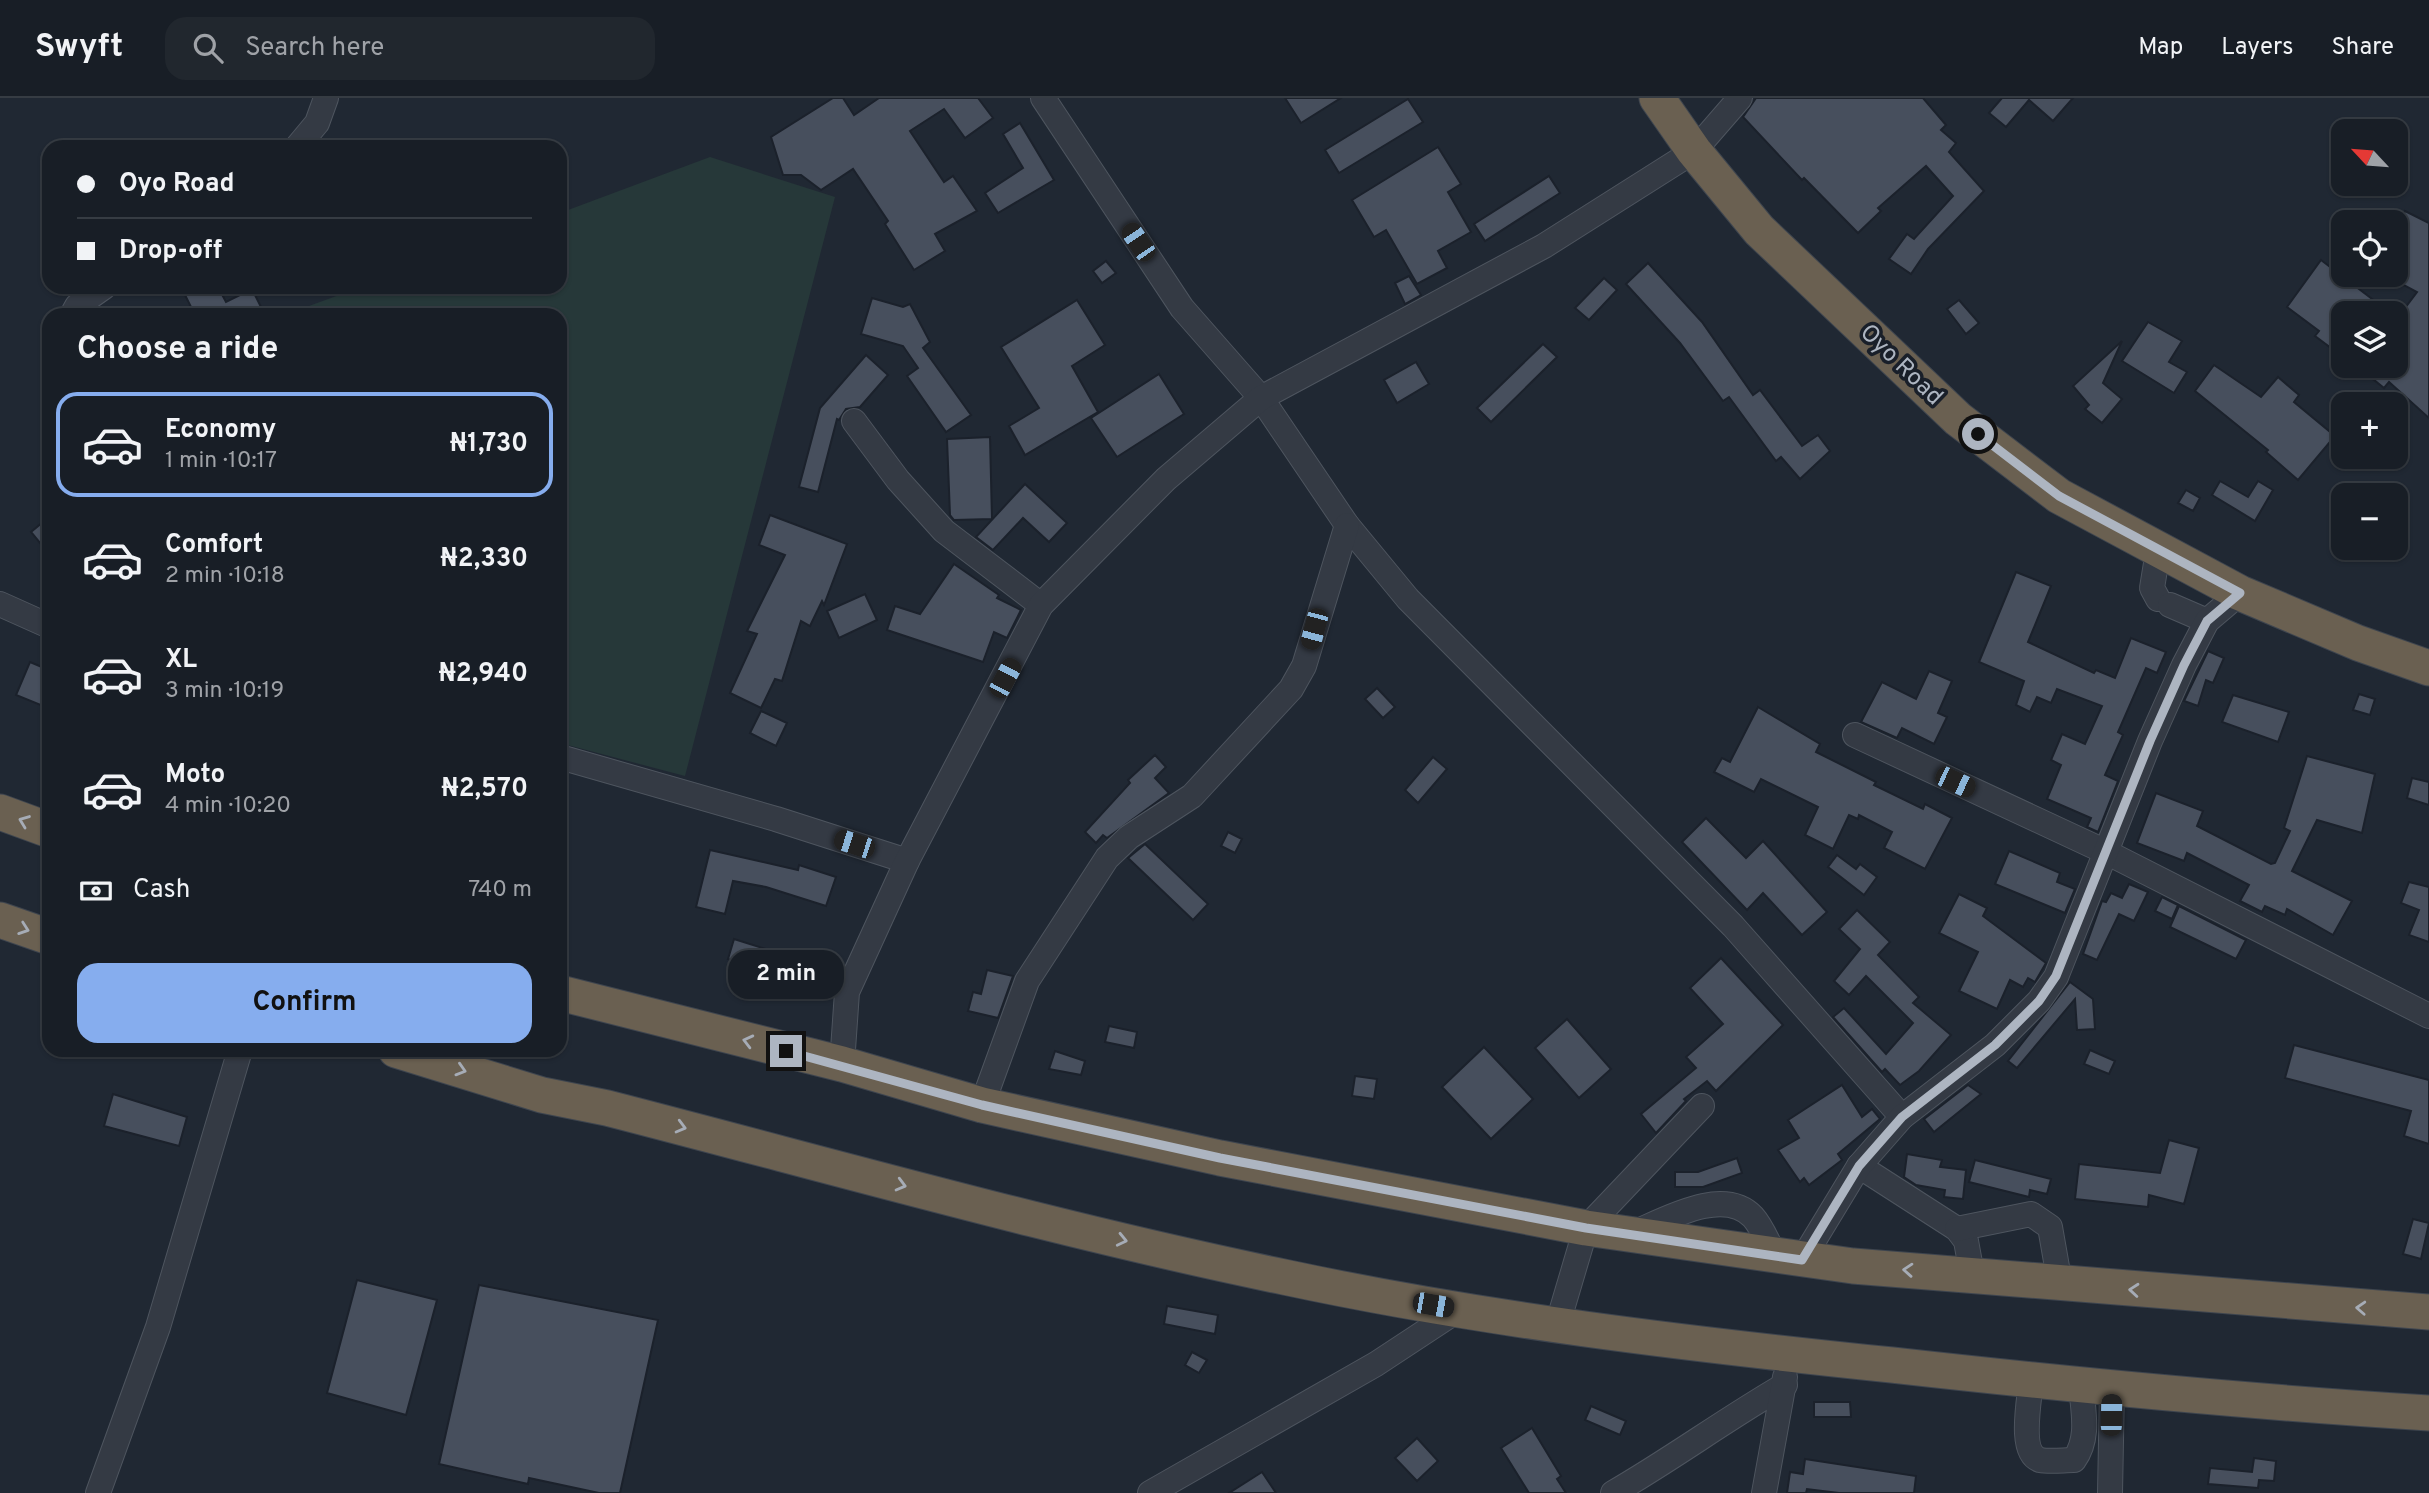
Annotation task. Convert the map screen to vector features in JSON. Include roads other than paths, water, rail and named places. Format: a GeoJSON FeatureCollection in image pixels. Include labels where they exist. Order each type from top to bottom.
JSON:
{"type":"FeatureCollection","features":[{"type":"Feature","properties":{"kind":"highway","name":"Oyo Road"},"geometry":{"type":"LineString","coordinates":[[1657,98],[1694,151],[1759,230],[1958,419],[2059,496],[2240,593],[2358,643],[2429,668]]}},
{"type":"Feature","properties":{"kind":"highway"},"geometry":{"type":"LineString","coordinates":[[0,812],[42,827]]}},
{"type":"Feature","properties":{"kind":"highway"},"geometry":{"type":"LineString","coordinates":[[0,920],[42,935]]}},
{"type":"Feature","properties":{"kind":"highway"},"geometry":{"type":"LineString","coordinates":[[567,995],[842,1065],[982,1105],[1220,1158],[1586,1228],[1788,1258],[2060,1284],[2429,1312]]}},
{"type":"Feature","properties":{"kind":"highway"},"geometry":{"type":"LineString","coordinates":[[419,1057],[542,1095],[607,1108],[992,1209],[1284,1278],[1785,1370],[2031,1380],[2429,1413]]}},
{"type":"Feature","properties":{"kind":"street"},"geometry":{"type":"LineString","coordinates":[[303,140],[317,122],[326,98]]}},
{"type":"Feature","properties":{"kind":"street"},"geometry":{"type":"LineString","coordinates":[[1043,98],[1182,308],[1261,398],[1348,525],[1408,599],[1732,926],[1902,1117]]}},
{"type":"Feature","properties":{"kind":"street"},"geometry":{"type":"LineString","coordinates":[[842,1065],[847,992],[907,861],[1041,605],[1166,478],[1261,398],[1544,246],[1694,151],[1740,98]]}},
{"type":"Feature","properties":{"kind":"street"},"geometry":{"type":"LineString","coordinates":[[76,308],[94,294]]}},
{"type":"Feature","properties":{"kind":"street"},"geometry":{"type":"LineString","coordinates":[[854,421],[898,480],[944,531],[1041,605]]}},
{"type":"Feature","properties":{"kind":"street"},"geometry":{"type":"LineString","coordinates":[[982,1105],[1027,981],[1107,858],[1129,838],[1192,796],[1291,689],[1304,666],[1348,525]]}},
{"type":"Feature","properties":{"kind":"street"},"geometry":{"type":"LineString","coordinates":[[2158,551],[2152,588],[2164,602],[2207,621]]}},
{"type":"Feature","properties":{"kind":"street"},"geometry":{"type":"LineString","coordinates":[[1788,1258],[1859,1166],[1902,1117],[1995,1045],[2039,1001],[2056,976],[2150,741],[2207,621],[2240,593]]}},
{"type":"Feature","properties":{"kind":"street"},"geometry":{"type":"LineString","coordinates":[[0,604],[42,623]]}},
{"type":"Feature","properties":{"kind":"street"},"geometry":{"type":"LineString","coordinates":[[1855,735],[2106,852],[2429,1016]]}},
{"type":"Feature","properties":{"kind":"street"},"geometry":{"type":"LineString","coordinates":[[567,759],[776,818],[907,861]]}},
{"type":"Feature","properties":{"kind":"street"},"geometry":{"type":"LineString","coordinates":[[98,1493],[158,1327],[238,1057]]}},
{"type":"Feature","properties":{"kind":"street"},"geometry":{"type":"LineString","coordinates":[[1557,1326],[1586,1228],[1702,1106]]}},
{"type":"Feature","properties":{"kind":"street"},"geometry":{"type":"LineString","coordinates":[[1859,1166],[1956,1229],[1966,1241],[1972,1274]]}},
{"type":"Feature","properties":{"kind":"street"},"geometry":{"type":"LineString","coordinates":[[1956,1229],[2031,1214],[2050,1227],[2060,1284]]}},
{"type":"Feature","properties":{"kind":"street"},"geometry":{"type":"LineString","coordinates":[[1150,1493],[1376,1364],[1458,1310]]}},
{"type":"Feature","properties":{"kind":"street"},"geometry":{"type":"LineString","coordinates":[[1613,1493],[1653,1470],[1723,1421],[1785,1370]]}},
{"type":"Feature","properties":{"kind":"street"},"geometry":{"type":"LineString","coordinates":[[1764,1493],[1785,1370]]}},
{"type":"Feature","properties":{"kind":"street"},"geometry":{"type":"LineString","coordinates":[[2031,1380],[2026,1441],[2030,1452],[2039,1460],[2074,1460],[2082,1450],[2097,1387]]}},
{"type":"Feature","properties":{"kind":"street"},"geometry":{"type":"LineString","coordinates":[[2097,1387],[2110,1493]]}}]}
